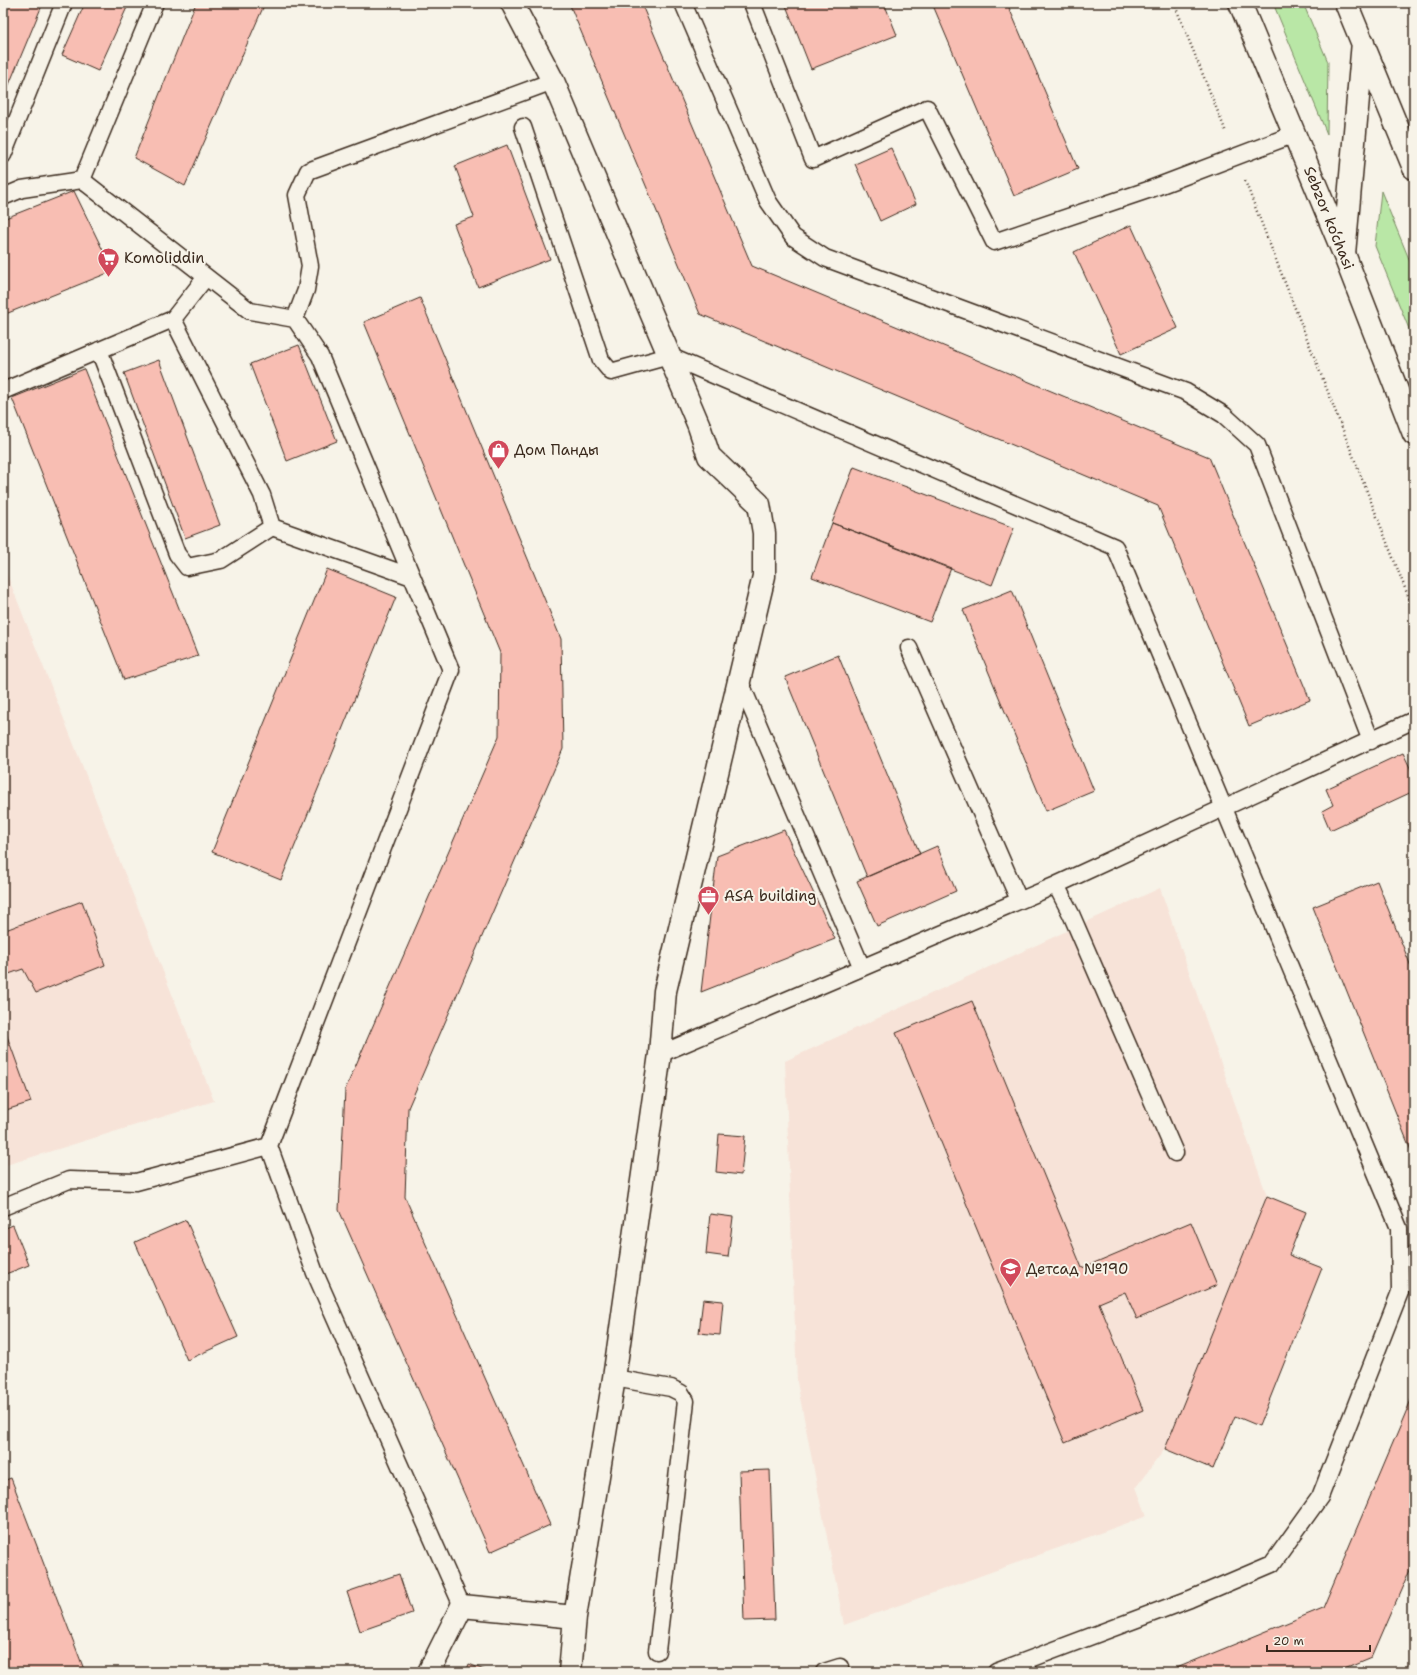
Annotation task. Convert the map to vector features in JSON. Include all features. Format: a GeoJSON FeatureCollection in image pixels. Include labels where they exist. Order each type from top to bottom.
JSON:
{"type":"FeatureCollection","features":[{"type":"Feature","properties":{"kind":"street"},"geometry":{"type":"LineString","coordinates":[[512,3],[553,81],[669,356],[709,456],[759,504],[764,532],[764,576],[664,992],[660,1054],[614,1378],[575,1617],[570,1672]]}},
{"type":"Feature","properties":{"kind":"street","name":"Sebzor ko‘chasi"},"geometry":{"type":"LineString","coordinates":[[1240,3],[1344,254],[1414,434]]}},
{"type":"Feature","properties":{"kind":"street"},"geometry":{"type":"LineString","coordinates":[[1346,3],[1414,168]]}},
{"type":"Feature","properties":{"kind":"street"},"geometry":{"type":"LineString","coordinates":[[1344,254],[1362,42]]}},
{"type":"Feature","properties":{"kind":"street"},"geometry":{"type":"LineString","coordinates":[[429,1672],[462,1606],[575,1617]]}},
{"type":"Feature","properties":{"kind":"lane"},"geometry":{"type":"LineString","coordinates":[[3,155],[64,3]]}},
{"type":"Feature","properties":{"kind":"lane"},"geometry":{"type":"LineString","coordinates":[[82,180],[155,3]]}},
{"type":"Feature","properties":{"kind":"lane"},"geometry":{"type":"LineString","coordinates":[[683,3],[768,201],[793,237],[825,258],[1186,392],[1224,415],[1257,445],[1371,741]]}},
{"type":"Feature","properties":{"kind":"lane"},"geometry":{"type":"LineString","coordinates":[[752,3],[813,159],[927,108],[994,242],[1148,190],[1295,134]]}},
{"type":"Feature","properties":{"kind":"lane"},"geometry":{"type":"LineString","coordinates":[[295,319],[306,290],[310,266],[297,195],[308,171],[553,81]]}},
{"type":"Feature","properties":{"kind":"lane"},"geometry":{"type":"LineString","coordinates":[[523,128],[601,360],[611,372],[669,356],[1115,547],[1226,809],[1399,1228],[1400,1292],[1320,1497],[1272,1564],[1190,1599],[996,1672]]}},
{"type":"Feature","properties":{"kind":"lane"},"geometry":{"type":"LineString","coordinates":[[3,197],[22,189],[82,180],[250,311],[295,319],[320,356],[451,670],[269,1146],[315,1274],[462,1606]]}},
{"type":"Feature","properties":{"kind":"lane"},"geometry":{"type":"LineString","coordinates":[[3,391],[173,319],[206,277]]}},
{"type":"Feature","properties":{"kind":"lane"},"geometry":{"type":"LineString","coordinates":[[173,319],[262,495],[272,527]]}},
{"type":"Feature","properties":{"kind":"lane"},"geometry":{"type":"LineString","coordinates":[[99,350],[177,554],[187,566],[221,560],[272,527]]}},
{"type":"Feature","properties":{"kind":"lane"},"geometry":{"type":"LineString","coordinates":[[272,527],[412,577]]}},
{"type":"Feature","properties":{"kind":"lane"},"geometry":{"type":"LineString","coordinates":[[909,648],[1019,900]]}},
{"type":"Feature","properties":{"kind":"lane"},"geometry":{"type":"LineString","coordinates":[[739,679],[862,968]]}},
{"type":"Feature","properties":{"kind":"lane"},"geometry":{"type":"LineString","coordinates":[[660,1054],[1056,885],[1226,809],[1414,720]]}},
{"type":"Feature","properties":{"kind":"lane"},"geometry":{"type":"LineString","coordinates":[[1056,885],[1071,914],[1175,1153]]}},
{"type":"Feature","properties":{"kind":"lane"},"geometry":{"type":"LineString","coordinates":[[3,1207],[68,1180],[136,1182],[269,1146]]}},
{"type":"Feature","properties":{"kind":"lane"},"geometry":{"type":"LineString","coordinates":[[614,1378],[671,1388],[681,1393],[686,1401],[657,1651]]}},
{"type":"Feature","properties":{"kind":"lane"},"geometry":{"type":"LineString","coordinates":[[824,1672],[840,1667]]}},
{"type":"Feature","properties":{"kind":"path"},"geometry":{"type":"LineString","coordinates":[[1174,3],[1414,611]]}},
{"type":"Feature","properties":{"kind":"shaded area"},"geometry":{"type":"Polygon","coordinates":[[[3,564],[214,1101],[3,1166],[3,564]]]}},
{"type":"Feature","properties":{"kind":"shaded area","name":"Детсад №190"},"geometry":{"type":"Polygon","coordinates":[[[1160,888],[1267,1196],[1165,1449],[1136,1487],[1147,1516],[844,1625],[797,1382],[785,1061],[1160,888]]]}},
{"type":"Feature","properties":{"kind":"green space"},"geometry":{"type":"Polygon","coordinates":[[[1273,3],[1303,3],[1328,62],[1327,134],[1273,3]]]}},
{"type":"Feature","properties":{"kind":"green space"},"geometry":{"type":"Polygon","coordinates":[[[1381,191],[1414,271],[1414,341],[1375,246],[1381,191]]]}},
{"type":"Feature","properties":{"kind":"building"},"geometry":{"type":"Polygon","coordinates":[[[3,3],[43,3],[3,99],[3,3]]]}},
{"type":"Feature","properties":{"kind":"building"},"geometry":{"type":"Polygon","coordinates":[[[85,3],[129,3],[98,71],[62,55],[85,3]]]}},
{"type":"Feature","properties":{"kind":"building"},"geometry":{"type":"Polygon","coordinates":[[[196,3],[265,3],[185,186],[134,158],[196,3]]]}},
{"type":"Feature","properties":{"kind":"building"},"geometry":{"type":"Polygon","coordinates":[[[569,3],[641,3],[752,266],[1209,457],[1310,700],[1249,726],[1158,506],[700,314],[569,3]]]}},
{"type":"Feature","properties":{"kind":"building"},"geometry":{"type":"Polygon","coordinates":[[[785,3],[884,3],[897,35],[811,69],[785,3]]]}},
{"type":"Feature","properties":{"kind":"building"},"geometry":{"type":"Polygon","coordinates":[[[932,3],[1007,3],[1078,169],[1014,196],[932,3]]]}},
{"type":"Feature","properties":{"kind":"building"},"geometry":{"type":"Polygon","coordinates":[[[507,145],[550,259],[478,287],[454,224],[474,217],[455,166],[507,145]]]}},
{"type":"Feature","properties":{"kind":"building"},"geometry":{"type":"Polygon","coordinates":[[[891,148],[916,204],[880,221],[855,164],[891,148]]]}},
{"type":"Feature","properties":{"kind":"building"},"geometry":{"type":"Polygon","coordinates":[[[74,191],[113,271],[3,315],[3,219],[74,191]]]}},
{"type":"Feature","properties":{"kind":"building"},"geometry":{"type":"Polygon","coordinates":[[[1131,225],[1178,328],[1121,354],[1074,252],[1131,225]]]}},
{"type":"Feature","properties":{"kind":"building"},"geometry":{"type":"Polygon","coordinates":[[[420,298],[561,639],[563,749],[408,1108],[405,1197],[550,1525],[490,1552],[339,1210],[345,1090],[499,736],[500,653],[364,322],[420,298]]]}},
{"type":"Feature","properties":{"kind":"building"},"geometry":{"type":"Polygon","coordinates":[[[299,345],[337,441],[287,461],[250,364],[299,345]]]}},
{"type":"Feature","properties":{"kind":"building"},"geometry":{"type":"Polygon","coordinates":[[[159,360],[220,525],[185,538],[124,373],[159,360]]]}},
{"type":"Feature","properties":{"kind":"building"},"geometry":{"type":"Polygon","coordinates":[[[84,369],[198,656],[124,680],[12,398],[84,369]]]}},
{"type":"Feature","properties":{"kind":"building"},"geometry":{"type":"Polygon","coordinates":[[[854,467],[1014,528],[992,585],[832,523],[854,467]]]}},
{"type":"Feature","properties":{"kind":"building"},"geometry":{"type":"Polygon","coordinates":[[[832,523],[951,568],[930,622],[812,577],[832,523]]]}},
{"type":"Feature","properties":{"kind":"building"},"geometry":{"type":"Polygon","coordinates":[[[327,569],[396,597],[281,880],[212,852],[327,569]]]}},
{"type":"Feature","properties":{"kind":"building"},"geometry":{"type":"Polygon","coordinates":[[[1012,590],[1094,791],[1046,811],[963,610],[1012,590]]]}},
{"type":"Feature","properties":{"kind":"building"},"geometry":{"type":"Polygon","coordinates":[[[838,655],[920,854],[867,877],[785,677],[838,655]]]}},
{"type":"Feature","properties":{"kind":"building"},"geometry":{"type":"Polygon","coordinates":[[[1403,753],[1414,776],[1414,791],[1330,830],[1322,811],[1333,805],[1326,789],[1403,753]]]}},
{"type":"Feature","properties":{"kind":"building"},"geometry":{"type":"Polygon","coordinates":[[[784,830],[835,939],[701,992],[717,856],[784,830]]]}},
{"type":"Feature","properties":{"kind":"building"},"geometry":{"type":"Polygon","coordinates":[[[937,846],[956,891],[877,926],[857,881],[937,846]]]}},
{"type":"Feature","properties":{"kind":"building"},"geometry":{"type":"Polygon","coordinates":[[[1377,881],[1414,974],[1414,1158],[1313,907],[1377,881]]]}},
{"type":"Feature","properties":{"kind":"building"},"geometry":{"type":"Polygon","coordinates":[[[82,901],[105,965],[36,993],[23,969],[3,976],[3,931],[82,901]]]}},
{"type":"Feature","properties":{"kind":"building"},"geometry":{"type":"Polygon","coordinates":[[[972,1001],[1082,1268],[1191,1222],[1217,1285],[1137,1319],[1125,1292],[1099,1303],[1143,1410],[1065,1443],[896,1033],[972,1001]]]}},
{"type":"Feature","properties":{"kind":"building"},"geometry":{"type":"Polygon","coordinates":[[[3,1025],[31,1102],[3,1111],[3,1025]]]}},
{"type":"Feature","properties":{"kind":"building"},"geometry":{"type":"Polygon","coordinates":[[[719,1134],[745,1136],[741,1175],[716,1172],[719,1134]]]}},
{"type":"Feature","properties":{"kind":"building"},"geometry":{"type":"Polygon","coordinates":[[[1267,1196],[1306,1212],[1289,1255],[1322,1268],[1259,1426],[1235,1416],[1213,1469],[1165,1449],[1267,1196]]]}},
{"type":"Feature","properties":{"kind":"building"},"geometry":{"type":"Polygon","coordinates":[[[710,1214],[733,1217],[728,1257],[706,1254],[710,1214]]]}},
{"type":"Feature","properties":{"kind":"building"},"geometry":{"type":"Polygon","coordinates":[[[186,1220],[238,1337],[187,1360],[135,1242],[186,1220]]]}},
{"type":"Feature","properties":{"kind":"building"},"geometry":{"type":"Polygon","coordinates":[[[13,1225],[29,1265],[3,1275],[3,1229],[13,1225]]]}},
{"type":"Feature","properties":{"kind":"building"},"geometry":{"type":"Polygon","coordinates":[[[703,1299],[723,1301],[720,1335],[699,1333],[703,1299]]]}},
{"type":"Feature","properties":{"kind":"building"},"geometry":{"type":"Polygon","coordinates":[[[1414,1393],[1414,1560],[1372,1657],[1336,1672],[1167,1672],[1323,1608],[1414,1393]]]}},
{"type":"Feature","properties":{"kind":"building"},"geometry":{"type":"Polygon","coordinates":[[[770,1470],[775,1620],[744,1621],[739,1471],[770,1470]]]}},
{"type":"Feature","properties":{"kind":"building"},"geometry":{"type":"Polygon","coordinates":[[[11,1478],[85,1672],[7,1672],[3,1662],[3,1481],[11,1478]]]}},
{"type":"Feature","properties":{"kind":"building"},"geometry":{"type":"Polygon","coordinates":[[[399,1574],[412,1613],[360,1631],[347,1592],[399,1574]]]}},
{"type":"Feature","properties":{"kind":"building"},"geometry":{"type":"Polygon","coordinates":[[[469,1664],[489,1672],[466,1672],[469,1664]]]}},
{"type":"Feature","properties":{"kind":"place","name":"Komoliddin"},"geometry":{"type":"Point","coordinates":[108,278]}},
{"type":"Feature","properties":{"kind":"place","name":"Дом Панды"},"geometry":{"type":"Point","coordinates":[499,470]}},
{"type":"Feature","properties":{"kind":"place","name":"ASA building"},"geometry":{"type":"Point","coordinates":[709,916]}},
{"type":"Feature","properties":{"kind":"place","name":"Детсад №190"},"geometry":{"type":"Point","coordinates":[1011,1288]}}]}
